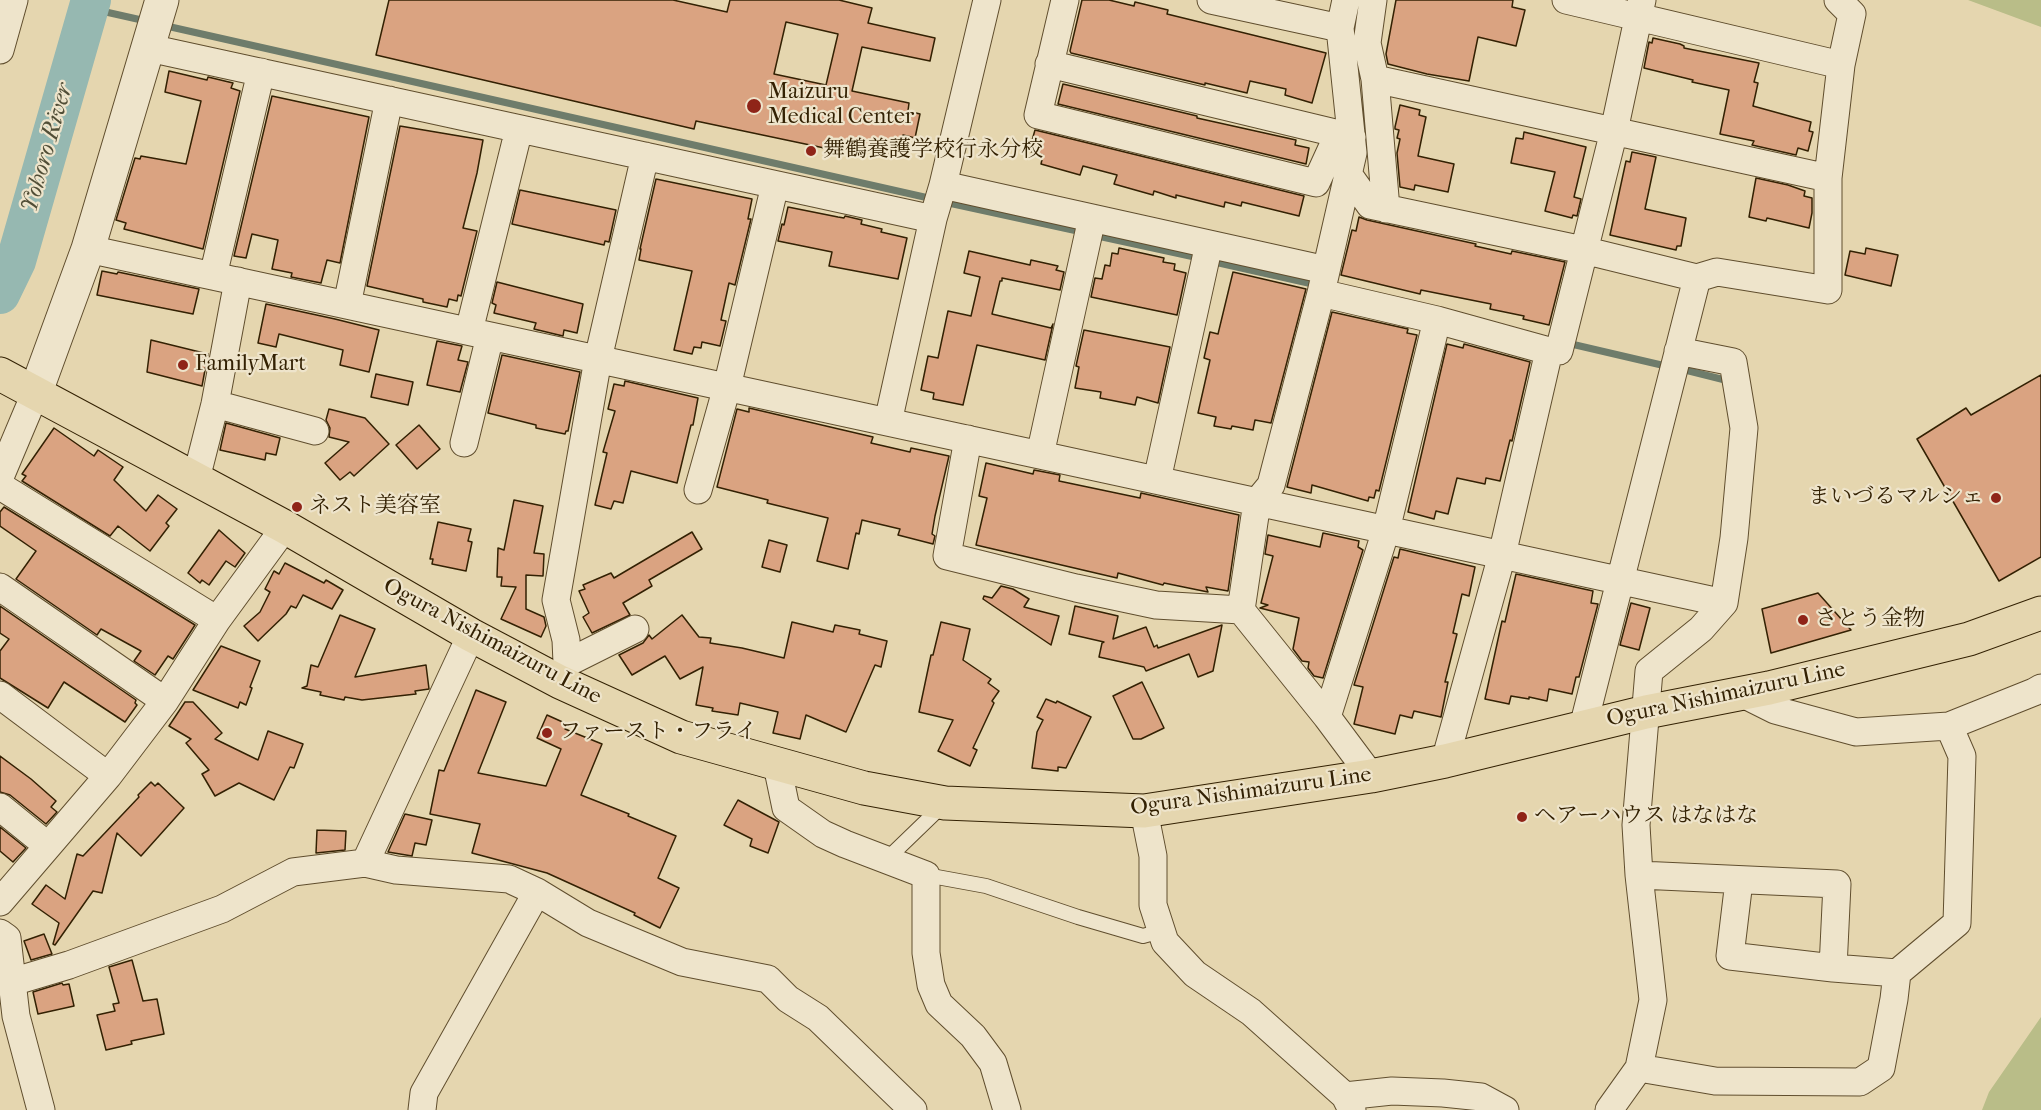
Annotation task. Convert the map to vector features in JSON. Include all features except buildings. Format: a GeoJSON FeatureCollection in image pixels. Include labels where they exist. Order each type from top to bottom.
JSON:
{"type":"FeatureCollection","features":[{"type":"Feature","properties":{"kind":"main road","name":"Ogura Nishimaizuru Line"},"geometry":{"type":"LineString","coordinates":[[0,374],[285,527],[471,635],[564,672],[681,737],[864,788],[945,803],[1144,811],[1371,776],[1445,762],[1646,712],[1743,694],[1969,639],[2041,613]]}},
{"type":"Feature","properties":{"kind":"street"},"geometry":{"type":"LineString","coordinates":[[0,50],[14,0]]}},
{"type":"Feature","properties":{"kind":"street"},"geometry":{"type":"LineString","coordinates":[[0,477],[34,394],[88,249],[162,0]]}},
{"type":"Feature","properties":{"kind":"street"},"geometry":{"type":"LineString","coordinates":[[888,422],[933,219],[987,0]]}},
{"type":"Feature","properties":{"kind":"street"},"geometry":{"type":"LineString","coordinates":[[1065,0],[1038,115],[1316,183],[1332,148],[1351,155]]}},
{"type":"Feature","properties":{"kind":"street"},"geometry":{"type":"LineString","coordinates":[[1211,0],[1340,28]]}},
{"type":"Feature","properties":{"kind":"street"},"geometry":{"type":"LineString","coordinates":[[1346,0],[1340,28],[1351,155],[1370,205],[1583,250],[1697,278],[1718,272],[1828,290],[1828,178],[1841,65],[1852,14],[1838,0]]}},
{"type":"Feature","properties":{"kind":"street"},"geometry":{"type":"LineString","coordinates":[[1373,0],[1367,43],[1375,79],[1386,209]]}},
{"type":"Feature","properties":{"kind":"street"},"geometry":{"type":"LineString","coordinates":[[1566,0],[1640,8],[1841,65]]}},
{"type":"Feature","properties":{"kind":"street"},"geometry":{"type":"LineString","coordinates":[[943,185],[1209,244],[1437,320],[1550,351],[1559,351],[1614,131],[1640,8]]}},
{"type":"Feature","properties":{"kind":"street"},"geometry":{"type":"LineString","coordinates":[[149,48],[933,219]]}},
{"type":"Feature","properties":{"kind":"street"},"geometry":{"type":"LineString","coordinates":[[1049,64],[1351,155]]}},
{"type":"Feature","properties":{"kind":"street"},"geometry":{"type":"LineString","coordinates":[[196,479],[215,404],[226,279],[261,72]]}},
{"type":"Feature","properties":{"kind":"street"},"geometry":{"type":"LineString","coordinates":[[1375,79],[1828,178]]}},
{"type":"Feature","properties":{"kind":"street"},"geometry":{"type":"LineString","coordinates":[[347,305],[389,100]]}},
{"type":"Feature","properties":{"kind":"street"},"geometry":{"type":"LineString","coordinates":[[464,443],[480,334],[519,129]]}},
{"type":"Feature","properties":{"kind":"street"},"geometry":{"type":"LineString","coordinates":[[1351,155],[1324,281],[1271,485],[1257,502],[1241,610],[1371,776]]}},
{"type":"Feature","properties":{"kind":"street"},"geometry":{"type":"LineString","coordinates":[[564,672],[566,640],[556,600],[598,359],[645,156]]}},
{"type":"Feature","properties":{"kind":"street"},"geometry":{"type":"LineString","coordinates":[[698,490],[727,387],[775,185]]}},
{"type":"Feature","properties":{"kind":"street"},"geometry":{"type":"LineString","coordinates":[[1040,455],[1092,218]]}},
{"type":"Feature","properties":{"kind":"street"},"geometry":{"type":"LineString","coordinates":[[1156,480],[1209,244]]}},
{"type":"Feature","properties":{"kind":"street"},"geometry":{"type":"LineString","coordinates":[[88,249],[1724,603]]}},
{"type":"Feature","properties":{"kind":"street"},"geometry":{"type":"LineString","coordinates":[[1583,726],[1697,278]]}},
{"type":"Feature","properties":{"kind":"street"},"geometry":{"type":"LineString","coordinates":[[1327,717],[1386,530],[1437,320]]}},
{"type":"Feature","properties":{"kind":"street"},"geometry":{"type":"LineString","coordinates":[[1445,762],[1502,555],[1550,351]]}},
{"type":"Feature","properties":{"kind":"street"},"geometry":{"type":"LineString","coordinates":[[1609,1110],[1639,1068],[1653,1000],[1639,875],[1636,825],[1649,671],[1701,629],[1724,603],[1734,538],[1744,428],[1733,362],[1678,351]]}},
{"type":"Feature","properties":{"kind":"street"},"geometry":{"type":"LineString","coordinates":[[215,404],[315,431]]}},
{"type":"Feature","properties":{"kind":"street"},"geometry":{"type":"LineString","coordinates":[[968,439],[947,556],[1156,605],[1241,610]]}},
{"type":"Feature","properties":{"kind":"street"},"geometry":{"type":"LineString","coordinates":[[0,486],[217,620]]}},
{"type":"Feature","properties":{"kind":"street"},"geometry":{"type":"LineString","coordinates":[[0,902],[108,776],[165,701],[217,620],[285,527]]}},
{"type":"Feature","properties":{"kind":"street"},"geometry":{"type":"LineString","coordinates":[[0,586],[165,701]]}},
{"type":"Feature","properties":{"kind":"street"},"geometry":{"type":"LineString","coordinates":[[564,672],[635,629]]}},
{"type":"Feature","properties":{"kind":"street"},"geometry":{"type":"LineString","coordinates":[[364,863],[471,635]]}},
{"type":"Feature","properties":{"kind":"street"},"geometry":{"type":"LineString","coordinates":[[1743,694],[1775,710],[1856,732],[1949,726],[2041,688]]}},
{"type":"Feature","properties":{"kind":"street"},"geometry":{"type":"LineString","coordinates":[[0,695],[108,776]]}},
{"type":"Feature","properties":{"kind":"street"},"geometry":{"type":"LineString","coordinates":[[1639,1068],[1715,1081],[1860,1082],[1881,1068],[1897,973],[1957,923],[1962,756],[1949,726]]}},
{"type":"Feature","properties":{"kind":"street"},"geometry":{"type":"LineString","coordinates":[[777,765],[786,808],[823,834],[926,875],[926,953],[931,985],[939,1004],[974,1036],[993,1063],[1007,1110]]}},
{"type":"Feature","properties":{"kind":"street"},"geometry":{"type":"LineString","coordinates":[[0,807],[48,846]]}},
{"type":"Feature","properties":{"kind":"street"},"geometry":{"type":"LineString","coordinates":[[1144,811],[1153,856],[1152,905],[1165,942],[1195,974],[1251,1012],[1349,1103],[1392,1091],[1443,1093],[1481,1097],[1505,1110]]}},
{"type":"Feature","properties":{"kind":"street"},"geometry":{"type":"LineString","coordinates":[[12,981],[69,965],[222,909],[292,872],[364,863],[396,870],[509,879],[537,892],[588,923],[682,962],[768,979],[788,999],[818,1018],[913,1110]]}},
{"type":"Feature","properties":{"kind":"street"},"geometry":{"type":"LineString","coordinates":[[1639,875],[1837,884],[1833,968]]}},
{"type":"Feature","properties":{"kind":"street"},"geometry":{"type":"LineString","coordinates":[[1739,881],[1730,956],[1897,973]]}},
{"type":"Feature","properties":{"kind":"street"},"geometry":{"type":"LineString","coordinates":[[422,1110],[424,1093],[537,892]]}},
{"type":"Feature","properties":{"kind":"street"},"geometry":{"type":"LineString","coordinates":[[0,933],[7,938],[16,1016],[41,1110]]}},
{"type":"Feature","properties":{"kind":"lane"},"geometry":{"type":"LineString","coordinates":[[886,860],[945,803]]}},
{"type":"Feature","properties":{"kind":"lane"},"geometry":{"type":"LineString","coordinates":[[926,875],[986,886],[1143,936],[1161,932]]}},
{"type":"Feature","properties":{"kind":"green space"},"geometry":{"type":"Polygon","coordinates":[[[1968,0],[2041,0],[2041,27],[1968,0]]]}},
{"type":"Feature","properties":{"kind":"green space"},"geometry":{"type":"Polygon","coordinates":[[[2041,1017],[2041,1110],[1982,1110],[1989,1092],[2041,1017]]]}},
{"type":"Feature","properties":{"kind":"waterway","name":"Yohoro River"},"geometry":{"type":"LineString","coordinates":[[0,294],[16,261],[91,0]]}},
{"type":"Feature","properties":{"kind":"waterway"},"geometry":{"type":"LineString","coordinates":[[88,8],[146,21]]}},
{"type":"Feature","properties":{"kind":"waterway"},"geometry":{"type":"LineString","coordinates":[[162,25],[933,199]]}},
{"type":"Feature","properties":{"kind":"waterway"},"geometry":{"type":"LineString","coordinates":[[944,202],[1082,232]]}},
{"type":"Feature","properties":{"kind":"waterway"},"geometry":{"type":"LineString","coordinates":[[1093,235],[1199,258]]}},
{"type":"Feature","properties":{"kind":"waterway"},"geometry":{"type":"LineString","coordinates":[[1210,261],[1317,285]]}},
{"type":"Feature","properties":{"kind":"waterway"},"geometry":{"type":"LineString","coordinates":[[1567,343],[1670,367]]}},
{"type":"Feature","properties":{"kind":"waterway"},"geometry":{"type":"LineString","coordinates":[[1681,369],[1729,381]]}},
{"type":"Feature","properties":{"kind":"place","name":"Maizuru Medical Center"},"geometry":{"type":"Point","coordinates":[754,106]}},
{"type":"Feature","properties":{"kind":"place","name":"舞鶴養護学校行永分校"},"geometry":{"type":"Point","coordinates":[811,151]}},
{"type":"Feature","properties":{"kind":"place","name":"FamilyMart"},"geometry":{"type":"Point","coordinates":[183,365]}},
{"type":"Feature","properties":{"kind":"place","name":"まいづるマルシェ"},"geometry":{"type":"Point","coordinates":[1996,498]}},
{"type":"Feature","properties":{"kind":"place","name":"ネスト美容室"},"geometry":{"type":"Point","coordinates":[297,507]}},
{"type":"Feature","properties":{"kind":"place","name":"さとう金物"},"geometry":{"type":"Point","coordinates":[1803,620]}},
{"type":"Feature","properties":{"kind":"place","name":"ファースト・フライ"},"geometry":{"type":"Point","coordinates":[547,733]}},
{"type":"Feature","properties":{"kind":"place","name":"ヘアーハウス はなはな"},"geometry":{"type":"Point","coordinates":[1522,817]}}]}
